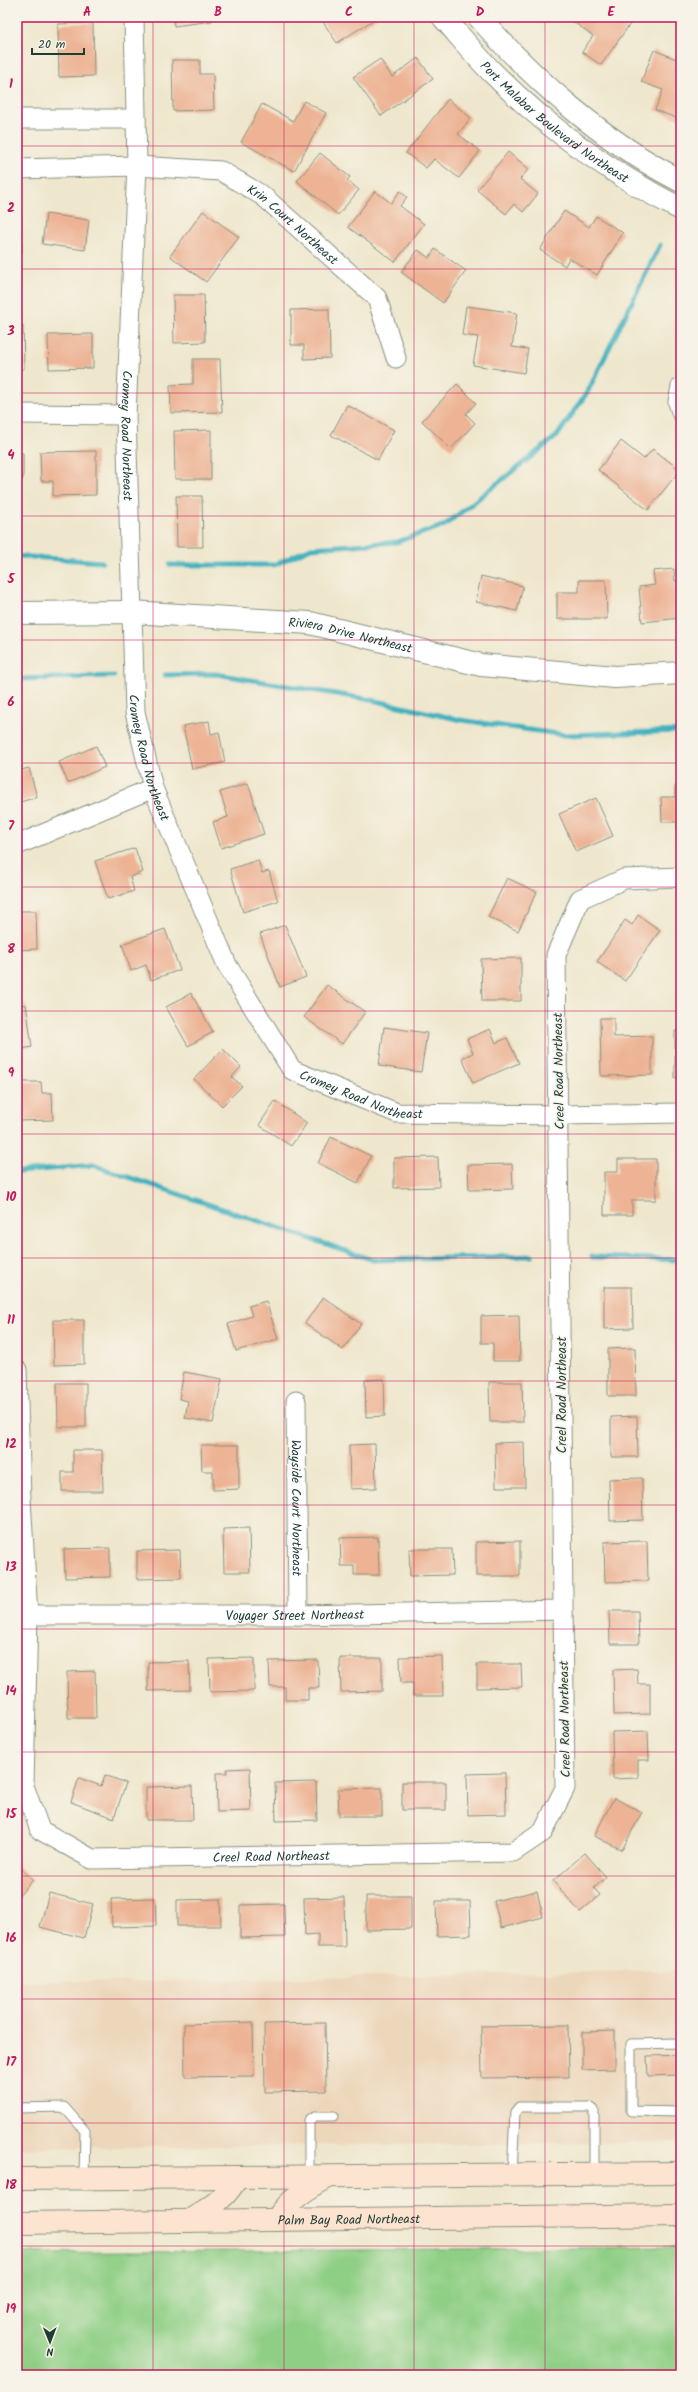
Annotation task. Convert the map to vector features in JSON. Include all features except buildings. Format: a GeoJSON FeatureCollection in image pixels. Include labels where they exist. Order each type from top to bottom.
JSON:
{"type":"FeatureCollection","features":[{"type":"Feature","properties":{"kind":"main road"},"geometry":{"type":"LineString","coordinates":[[17,2179],[681,2173]]}},
{"type":"Feature","properties":{"kind":"main road"},"geometry":{"type":"LineString","coordinates":[[189,2221],[218,2202],[233,2187],[237,2177]]}},
{"type":"Feature","properties":{"kind":"main road"},"geometry":{"type":"LineString","coordinates":[[276,2220],[288,2203],[319,2177]]}},
{"type":"Feature","properties":{"kind":"main road","name":"Palm Bay Road Northeast"},"geometry":{"type":"LineString","coordinates":[[17,2223],[681,2215]]}},
{"type":"Feature","properties":{"kind":"street","name":"Cromey Road Northeast"},"geometry":{"type":"LineString","coordinates":[[134,17],[137,166],[126,415],[135,712],[153,788],[227,965],[292,1070],[397,1113],[558,1115],[681,1113]]}},
{"type":"Feature","properties":{"kind":"street","name":"Port Malabar Boulevard Northeast"},"geometry":{"type":"LineString","coordinates":[[444,17],[492,72],[548,122],[584,150],[653,195],[681,209]]}},
{"type":"Feature","properties":{"kind":"street","name":"Port Malabar Boulevard Northeast"},"geometry":{"type":"LineString","coordinates":[[479,17],[508,52],[558,96],[628,148],[661,170],[681,181]]}},
{"type":"Feature","properties":{"kind":"street"},"geometry":{"type":"LineString","coordinates":[[17,118],[136,119]]}},
{"type":"Feature","properties":{"kind":"street","name":"Krin Court Northeast"},"geometry":{"type":"LineString","coordinates":[[17,169],[137,166],[221,171],[263,196],[377,298],[396,358]]}},
{"type":"Feature","properties":{"kind":"street"},"geometry":{"type":"LineString","coordinates":[[681,386],[678,402],[681,412]]}},
{"type":"Feature","properties":{"kind":"street"},"geometry":{"type":"LineString","coordinates":[[17,414],[126,415]]}},
{"type":"Feature","properties":{"kind":"street","name":"Riviera Drive Northeast"},"geometry":{"type":"LineString","coordinates":[[17,613],[131,612],[310,623],[481,665],[615,677],[681,673]]}},
{"type":"Feature","properties":{"kind":"street"},"geometry":{"type":"LineString","coordinates":[[17,845],[153,788]]}},
{"type":"Feature","properties":{"kind":"street","name":"Creel Road Northeast"},"geometry":{"type":"LineString","coordinates":[[17,1370],[21,1499],[28,1615],[24,1786],[40,1830],[92,1859],[513,1852],[543,1832],[565,1788],[556,955],[580,899],[624,879],[681,877]]}},
{"type":"Feature","properties":{"kind":"street","name":"Wayside Court Northeast"},"geometry":{"type":"LineString","coordinates":[[296,1401],[298,1615]]}},
{"type":"Feature","properties":{"kind":"street","name":"Voyager Street Northeast"},"geometry":{"type":"LineString","coordinates":[[28,1615],[298,1615],[563,1610]]}},
{"type":"Feature","properties":{"kind":"lane"},"geometry":{"type":"LineString","coordinates":[[681,2043],[631,2044],[631,2111],[681,2112]]}},
{"type":"Feature","properties":{"kind":"lane"},"geometry":{"type":"LineString","coordinates":[[17,2108],[64,2107],[85,2131],[84,2179]]}},
{"type":"Feature","properties":{"kind":"lane"},"geometry":{"type":"LineString","coordinates":[[512,2175],[515,2112],[519,2107],[590,2107],[594,2110],[594,2174]]}},
{"type":"Feature","properties":{"kind":"lane"},"geometry":{"type":"LineString","coordinates":[[319,2177],[309,2120],[315,2116],[334,2116]]}},
{"type":"Feature","properties":{"kind":"shaded area"},"geometry":{"type":"Polygon","coordinates":[[[681,1970],[681,2142],[17,2148],[17,1981],[135,1982],[681,1970]]]}},
{"type":"Feature","properties":{"kind":"green space"},"geometry":{"type":"Polygon","coordinates":[[[681,2247],[681,2375],[17,2375],[17,2253],[681,2247]]]}},
{"type":"Feature","properties":{"kind":"waterway"},"geometry":{"type":"LineString","coordinates":[[170,565],[274,565],[311,548],[397,542],[445,525],[557,436],[588,391],[660,245]]}},
{"type":"Feature","properties":{"kind":"waterway"},"geometry":{"type":"LineString","coordinates":[[17,556],[102,562]]}},
{"type":"Feature","properties":{"kind":"waterway"},"geometry":{"type":"LineString","coordinates":[[165,675],[216,674],[372,700],[461,720],[565,735],[681,731]]}},
{"type":"Feature","properties":{"kind":"waterway"},"geometry":{"type":"LineString","coordinates":[[17,679],[114,676]]}},
{"type":"Feature","properties":{"kind":"waterway"},"geometry":{"type":"LineString","coordinates":[[19,1172],[93,1165],[373,1260],[532,1256]]}},
{"type":"Feature","properties":{"kind":"waterway"},"geometry":{"type":"LineString","coordinates":[[592,1257],[681,1260]]}}]}
